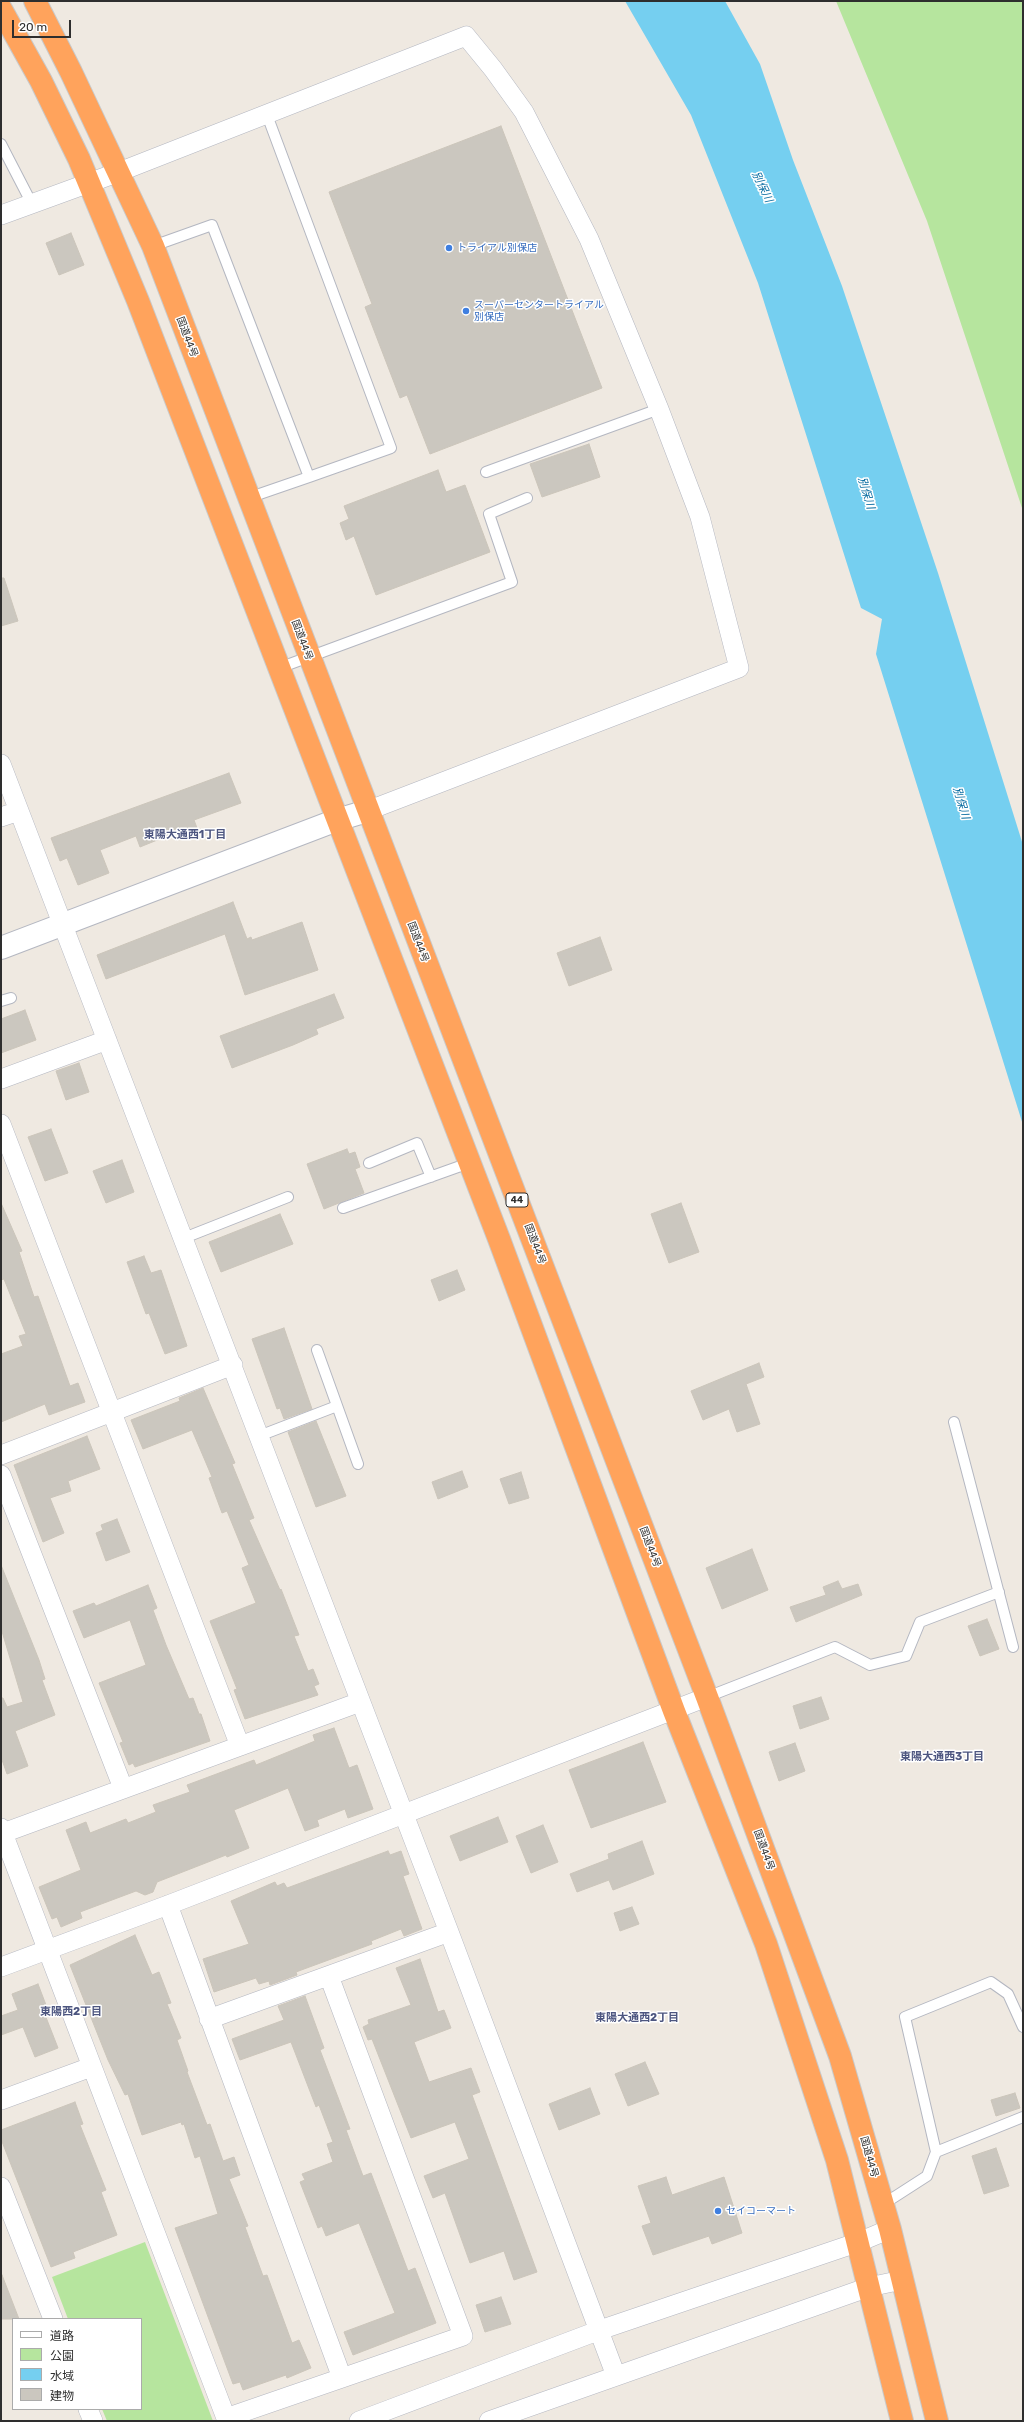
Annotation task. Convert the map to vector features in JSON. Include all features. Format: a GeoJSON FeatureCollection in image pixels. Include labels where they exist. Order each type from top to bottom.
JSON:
{"type":"FeatureCollection","features":[{"type":"Feature","properties":{"kind":"highway","name":"国道44号"},"geometry":{"type":"LineString","coordinates":[[34,1],[119,172],[153,246],[367,811],[708,1697],[840,2056],[890,2229],[937,2421]]}},
{"type":"Feature","properties":{"kind":"highway"},"geometry":{"type":"LineString","coordinates":[[1,9],[41,81],[89,184],[138,301],[469,1163],[674,1711],[766,1944],[837,2160],[859,2242],[902,2421]]}},
{"type":"Feature","properties":{"kind":"street"},"geometry":{"type":"LineString","coordinates":[[1,215],[89,184],[466,36],[493,69],[527,119],[589,239],[659,409],[700,517],[739,668],[367,811],[337,820],[1,948]]}},
{"type":"Feature","properties":{"kind":"street"},"geometry":{"type":"LineString","coordinates":[[1,764],[233,1365],[600,2330],[616,2376]]}},
{"type":"Feature","properties":{"kind":"street"},"geometry":{"type":"LineString","coordinates":[[1,817],[19,810]]}},
{"type":"Feature","properties":{"kind":"street"},"geometry":{"type":"LineString","coordinates":[[1,1079],[107,1040]]}},
{"type":"Feature","properties":{"kind":"street"},"geometry":{"type":"LineString","coordinates":[[1,1124],[240,1746]]}},
{"type":"Feature","properties":{"kind":"street"},"geometry":{"type":"LineString","coordinates":[[1,1455],[110,1411],[233,1365]]}},
{"type":"Feature","properties":{"kind":"street"},"geometry":{"type":"LineString","coordinates":[[1,1475],[123,1788]]}},
{"type":"Feature","properties":{"kind":"street"},"geometry":{"type":"LineString","coordinates":[[1,1967],[168,1905],[708,1697]]}},
{"type":"Feature","properties":{"kind":"street"},"geometry":{"type":"LineString","coordinates":[[329,1976],[463,2336],[226,2418],[46,1950],[2,1830],[360,1702]]}},
{"type":"Feature","properties":{"kind":"street"},"geometry":{"type":"LineString","coordinates":[[168,1905],[342,2378]]}},
{"type":"Feature","properties":{"kind":"street"},"geometry":{"type":"LineString","coordinates":[[209,2019],[449,1932]]}},
{"type":"Feature","properties":{"kind":"street"},"geometry":{"type":"LineString","coordinates":[[1,2100],[91,2067]]}},
{"type":"Feature","properties":{"kind":"street"},"geometry":{"type":"LineString","coordinates":[[1,2186],[53,2318]]}},
{"type":"Feature","properties":{"kind":"street"},"geometry":{"type":"LineString","coordinates":[[359,2421],[600,2330],[859,2242],[890,2229]]}},
{"type":"Feature","properties":{"kind":"street"},"geometry":{"type":"LineString","coordinates":[[489,2421],[869,2287],[902,2280]]}},
{"type":"Feature","properties":{"kind":"street"},"geometry":{"type":"LineString","coordinates":[[88,2410],[93,2421]]}},
{"type":"Feature","properties":{"kind":"lane"},"geometry":{"type":"LineString","coordinates":[[248,498],[309,478],[391,448],[267,115]]}},
{"type":"Feature","properties":{"kind":"lane"},"geometry":{"type":"LineString","coordinates":[[1,144],[32,204]]}},
{"type":"Feature","properties":{"kind":"lane"},"geometry":{"type":"LineString","coordinates":[[153,246],[212,224],[309,478]]}},
{"type":"Feature","properties":{"kind":"lane"},"geometry":{"type":"LineString","coordinates":[[486,472],[659,409]]}},
{"type":"Feature","properties":{"kind":"lane"},"geometry":{"type":"LineString","coordinates":[[279,668],[512,582],[489,514],[527,498]]}},
{"type":"Feature","properties":{"kind":"lane"},"geometry":{"type":"LineString","coordinates":[[369,1163],[417,1143],[430,1177]]}},
{"type":"Feature","properties":{"kind":"lane"},"geometry":{"type":"LineString","coordinates":[[343,1208],[469,1163]]}},
{"type":"Feature","properties":{"kind":"lane"},"geometry":{"type":"LineString","coordinates":[[184,1238],[288,1197]]}},
{"type":"Feature","properties":{"kind":"lane"},"geometry":{"type":"LineString","coordinates":[[317,1350],[358,1464]]}},
{"type":"Feature","properties":{"kind":"lane"},"geometry":{"type":"LineString","coordinates":[[259,1436],[337,1406]]}},
{"type":"Feature","properties":{"kind":"lane"},"geometry":{"type":"LineString","coordinates":[[954,1422],[1013,1647]]}},
{"type":"Feature","properties":{"kind":"lane"},"geometry":{"type":"LineString","coordinates":[[708,1697],[835,1647],[870,1665],[906,1656],[920,1622],[999,1592]]}},
{"type":"Feature","properties":{"kind":"lane"},"geometry":{"type":"LineString","coordinates":[[882,2205],[927,2176],[936,2152],[905,2017],[992,1982],[1008,1994],[1023,2027]]}},
{"type":"Feature","properties":{"kind":"lane"},"geometry":{"type":"LineString","coordinates":[[936,2152],[1023,2117]]}},
{"type":"Feature","properties":{"kind":"green space"},"geometry":{"type":"Polygon","coordinates":[[[836,1],[1023,1],[1023,511],[927,221],[836,1]]]}},
{"type":"Feature","properties":{"kind":"green space"},"geometry":{"type":"Polygon","coordinates":[[[145,2242],[213,2421],[107,2421],[102,2410],[142,2410],[142,2318],[68,2318],[52,2277],[145,2242]]]}},
{"type":"Feature","properties":{"kind":"water","name":"別保川"},"geometry":{"type":"Polygon","coordinates":[[[625,1],[725,1],[760,64],[793,160],[842,286],[938,573],[1023,845],[1023,1125],[876,654],[882,619],[861,608],[758,283],[691,115],[625,1]]]}},
{"type":"Feature","properties":{"kind":"building","name":"トライアル別保店"},"geometry":{"type":"Polygon","coordinates":[[[501,126],[602,388],[430,454],[407,395],[400,398],[365,307],[372,304],[329,192],[501,126]]]}},
{"type":"Feature","properties":{"kind":"building"},"geometry":{"type":"Polygon","coordinates":[[[71,233],[84,265],[59,275],[46,243],[71,233]]]}},
{"type":"Feature","properties":{"kind":"building"},"geometry":{"type":"Polygon","coordinates":[[[589,444],[600,477],[542,497],[530,464],[589,444]]]}},
{"type":"Feature","properties":{"kind":"building"},"geometry":{"type":"Polygon","coordinates":[[[438,470],[446,492],[465,485],[490,552],[376,595],[354,536],[346,540],[340,523],[349,519],[344,506],[438,470]]]}},
{"type":"Feature","properties":{"kind":"building"},"geometry":{"type":"Polygon","coordinates":[[[1,578],[4,578],[18,621],[1,626],[1,578]]]}},
{"type":"Feature","properties":{"kind":"building"},"geometry":{"type":"Polygon","coordinates":[[[229,773],[241,803],[194,820],[197,828],[178,835],[177,832],[140,847],[136,836],[100,850],[109,873],[78,885],[67,858],[60,861],[51,838],[229,773]]]}},
{"type":"Feature","properties":{"kind":"building"},"geometry":{"type":"Polygon","coordinates":[[[233,902],[247,939],[251,937],[252,940],[302,922],[318,970],[245,995],[225,934],[106,979],[97,955],[233,902]]]}},
{"type":"Feature","properties":{"kind":"building"},"geometry":{"type":"Polygon","coordinates":[[[600,937],[612,970],[569,986],[557,953],[600,937]]]}},
{"type":"Feature","properties":{"kind":"building"},"geometry":{"type":"Polygon","coordinates":[[[334,994],[344,1018],[316,1029],[318,1034],[232,1068],[220,1036],[334,994]]]}},
{"type":"Feature","properties":{"kind":"building"},"geometry":{"type":"Polygon","coordinates":[[[25,1010],[36,1040],[1,1053],[1,1019],[25,1010]]]}},
{"type":"Feature","properties":{"kind":"building"},"geometry":{"type":"Polygon","coordinates":[[[79,1063],[89,1092],[66,1100],[56,1071],[79,1063]]]}},
{"type":"Feature","properties":{"kind":"building"},"geometry":{"type":"Polygon","coordinates":[[[51,1129],[68,1173],[45,1181],[28,1137],[51,1129]]]}},
{"type":"Feature","properties":{"kind":"building"},"geometry":{"type":"Polygon","coordinates":[[[347,1149],[349,1154],[355,1152],[360,1167],[355,1169],[364,1193],[324,1209],[307,1164],[347,1149]]]}},
{"type":"Feature","properties":{"kind":"building"},"geometry":{"type":"Polygon","coordinates":[[[122,1160],[134,1192],[106,1203],[93,1171],[122,1160]]]}},
{"type":"Feature","properties":{"kind":"building"},"geometry":{"type":"Polygon","coordinates":[[[1,1203],[22,1251],[19,1252],[34,1297],[38,1296],[70,1386],[78,1383],[85,1402],[49,1415],[45,1404],[1,1422],[1,1354],[23,1346],[19,1336],[26,1334],[4,1279],[1,1280],[1,1203]]]}},
{"type":"Feature","properties":{"kind":"building"},"geometry":{"type":"Polygon","coordinates":[[[681,1203],[699,1252],[669,1263],[651,1214],[681,1203]]]}},
{"type":"Feature","properties":{"kind":"building"},"geometry":{"type":"Polygon","coordinates":[[[280,1214],[293,1244],[221,1272],[209,1242],[280,1214]]]}},
{"type":"Feature","properties":{"kind":"building"},"geometry":{"type":"Polygon","coordinates":[[[144,1256],[151,1273],[161,1270],[187,1346],[165,1354],[149,1313],[146,1314],[127,1262],[144,1256]]]}},
{"type":"Feature","properties":{"kind":"building"},"geometry":{"type":"Polygon","coordinates":[[[457,1270],[465,1290],[439,1301],[431,1280],[457,1270]]]}},
{"type":"Feature","properties":{"kind":"building"},"geometry":{"type":"Polygon","coordinates":[[[284,1328],[312,1409],[284,1419],[280,1408],[277,1409],[252,1339],[284,1328]]]}},
{"type":"Feature","properties":{"kind":"building"},"geometry":{"type":"Polygon","coordinates":[[[759,1363],[764,1377],[746,1384],[760,1424],[737,1432],[729,1409],[703,1420],[691,1391],[759,1363]]]}},
{"type":"Feature","properties":{"kind":"building"},"geometry":{"type":"Polygon","coordinates":[[[203,1388],[235,1463],[232,1464],[254,1518],[249,1520],[280,1590],[281,1589],[299,1635],[294,1636],[308,1671],[313,1669],[319,1684],[314,1686],[318,1695],[245,1719],[234,1690],[237,1689],[210,1621],[256,1603],[242,1568],[249,1565],[227,1511],[222,1513],[209,1478],[212,1477],[192,1430],[143,1449],[131,1420],[180,1401],[179,1398],[203,1388]]]}},
{"type":"Feature","properties":{"kind":"building"},"geometry":{"type":"Polygon","coordinates":[[[316,1421],[346,1496],[316,1507],[288,1432],[316,1421]]]}},
{"type":"Feature","properties":{"kind":"building"},"geometry":{"type":"Polygon","coordinates":[[[87,1436],[100,1469],[68,1481],[71,1491],[50,1498],[64,1533],[43,1542],[14,1465],[87,1436]]]}},
{"type":"Feature","properties":{"kind":"building"},"geometry":{"type":"Polygon","coordinates":[[[462,1471],[468,1487],[438,1499],[432,1482],[462,1471]]]}},
{"type":"Feature","properties":{"kind":"building"},"geometry":{"type":"Polygon","coordinates":[[[521,1472],[529,1498],[509,1504],[500,1479],[521,1472]]]}},
{"type":"Feature","properties":{"kind":"building"},"geometry":{"type":"Polygon","coordinates":[[[117,1519],[130,1552],[106,1561],[96,1533],[103,1530],[101,1525],[117,1519]]]}},
{"type":"Feature","properties":{"kind":"building"},"geometry":{"type":"Polygon","coordinates":[[[752,1549],[768,1590],[722,1609],[706,1568],[752,1549]]]}},
{"type":"Feature","properties":{"kind":"building"},"geometry":{"type":"Polygon","coordinates":[[[1,1565],[39,1660],[45,1679],[42,1680],[55,1715],[15,1731],[28,1766],[7,1774],[1,1757],[1,1698],[3,1698],[7,1707],[23,1702],[1,1628],[1,1565]]]}},
{"type":"Feature","properties":{"kind":"building"},"geometry":{"type":"Polygon","coordinates":[[[838,1581],[842,1589],[858,1584],[862,1595],[796,1622],[790,1607],[826,1595],[823,1587],[838,1581]]]}},
{"type":"Feature","properties":{"kind":"building"},"geometry":{"type":"Polygon","coordinates":[[[148,1585],[157,1608],[153,1610],[166,1645],[189,1699],[193,1698],[199,1714],[201,1714],[210,1741],[135,1767],[133,1763],[129,1765],[120,1743],[123,1742],[99,1683],[146,1665],[130,1620],[84,1638],[73,1611],[94,1603],[96,1606],[148,1585]]]}},
{"type":"Feature","properties":{"kind":"building"},"geometry":{"type":"Polygon","coordinates":[[[987,1619],[999,1649],[980,1656],[968,1626],[987,1619]]]}},
{"type":"Feature","properties":{"kind":"building"},"geometry":{"type":"Polygon","coordinates":[[[821,1697],[829,1719],[800,1729],[793,1706],[821,1697]]]}},
{"type":"Feature","properties":{"kind":"building"},"geometry":{"type":"Polygon","coordinates":[[[334,1728],[349,1768],[357,1765],[373,1809],[348,1818],[345,1809],[317,1820],[319,1826],[305,1831],[288,1788],[234,1810],[249,1848],[227,1857],[226,1855],[157,1882],[153,1892],[145,1895],[136,1891],[80,1912],[82,1918],[61,1927],[57,1917],[52,1919],[39,1887],[81,1870],[66,1830],[86,1822],[90,1833],[126,1819],[128,1823],[156,1812],[153,1805],[190,1792],[187,1785],[254,1760],[256,1765],[315,1741],[313,1735],[334,1728]]]}},
{"type":"Feature","properties":{"kind":"building"},"geometry":{"type":"Polygon","coordinates":[[[643,1742],[666,1802],[591,1828],[569,1770],[643,1742]]]}},
{"type":"Feature","properties":{"kind":"building"},"geometry":{"type":"Polygon","coordinates":[[[795,1743],[805,1771],[779,1781],[769,1752],[795,1743]]]}},
{"type":"Feature","properties":{"kind":"building"},"geometry":{"type":"Polygon","coordinates":[[[498,1817],[508,1842],[460,1861],[450,1836],[498,1817]]]}},
{"type":"Feature","properties":{"kind":"building"},"geometry":{"type":"Polygon","coordinates":[[[543,1825],[558,1862],[531,1873],[516,1836],[543,1825]]]}},
{"type":"Feature","properties":{"kind":"building"},"geometry":{"type":"Polygon","coordinates":[[[642,1841],[654,1874],[613,1890],[609,1880],[577,1892],[570,1874],[609,1859],[608,1854],[642,1841]]]}},
{"type":"Feature","properties":{"kind":"building"},"geometry":{"type":"Polygon","coordinates":[[[388,1851],[390,1855],[401,1851],[409,1874],[403,1876],[422,1929],[404,1936],[401,1929],[371,1941],[372,1944],[296,1972],[297,1975],[270,1985],[269,1981],[259,1984],[256,1978],[214,1992],[203,1959],[249,1944],[231,1901],[275,1882],[277,1886],[284,1883],[287,1888],[388,1851]]]}},
{"type":"Feature","properties":{"kind":"building"},"geometry":{"type":"Polygon","coordinates":[[[632,1907],[639,1924],[620,1931],[614,1913],[632,1907]]]}},
{"type":"Feature","properties":{"kind":"building"},"geometry":{"type":"Polygon","coordinates":[[[135,1935],[152,1975],[159,1972],[171,2003],[167,2004],[181,2038],[177,2040],[188,2071],[187,2072],[207,2125],[210,2124],[223,2161],[234,2157],[240,2175],[229,2179],[248,2226],[245,2227],[263,2276],[267,2275],[292,2343],[299,2340],[311,2368],[287,2378],[286,2375],[243,2390],[240,2382],[233,2384],[175,2228],[218,2214],[200,2156],[195,2158],[184,2124],[182,2125],[181,2122],[142,2135],[128,2094],[125,2095],[108,2060],[70,1965],[135,1935]]]}},
{"type":"Feature","properties":{"kind":"building"},"geometry":{"type":"Polygon","coordinates":[[[420,1959],[438,2012],[444,2010],[451,2028],[414,2042],[429,2082],[471,2068],[480,2092],[472,2095],[537,2272],[514,2280],[504,2251],[470,2263],[445,2193],[433,2198],[424,2176],[469,2159],[455,2122],[411,2138],[372,2039],[368,2040],[363,2027],[369,2024],[368,2020],[411,2005],[396,1968],[420,1959]]]}},
{"type":"Feature","properties":{"kind":"building"},"geometry":{"type":"Polygon","coordinates":[[[38,1984],[46,2005],[42,2007],[58,2048],[35,2057],[23,2027],[1,2035],[1,2016],[18,2010],[12,1994],[38,1984]]]}},
{"type":"Feature","properties":{"kind":"building"},"geometry":{"type":"Polygon","coordinates":[[[305,1996],[324,2048],[320,2050],[350,2129],[346,2130],[363,2176],[371,2173],[408,2271],[415,2268],[436,2323],[353,2355],[344,2332],[395,2313],[359,2223],[326,2236],[322,2226],[318,2228],[300,2182],[305,2180],[302,2174],[333,2162],[327,2144],[333,2142],[319,2105],[316,2107],[291,2042],[240,2060],[232,2039],[284,2020],[278,2006],[305,1996]]]}},
{"type":"Feature","properties":{"kind":"building"},"geometry":{"type":"Polygon","coordinates":[[[645,2062],[659,2094],[628,2106],[615,2074],[645,2062]]]}},
{"type":"Feature","properties":{"kind":"building"},"geometry":{"type":"Polygon","coordinates":[[[590,2088],[600,2114],[559,2130],[549,2104],[590,2088]]]}},
{"type":"Feature","properties":{"kind":"building"},"geometry":{"type":"Polygon","coordinates":[[[1015,2093],[1020,2108],[996,2116],[991,2100],[1015,2093]]]}},
{"type":"Feature","properties":{"kind":"building"},"geometry":{"type":"Polygon","coordinates":[[[75,2102],[83,2124],[80,2125],[106,2190],[101,2192],[117,2235],[73,2252],[75,2258],[51,2267],[1,2139],[1,2130],[75,2102]]]}},
{"type":"Feature","properties":{"kind":"building"},"geometry":{"type":"Polygon","coordinates":[[[996,2148],[1009,2186],[984,2194],[972,2156],[996,2148]]]}},
{"type":"Feature","properties":{"kind":"building"},"geometry":{"type":"Polygon","coordinates":[[[666,2177],[672,2195],[724,2177],[742,2233],[712,2244],[709,2236],[653,2255],[642,2226],[651,2223],[638,2186],[666,2177]]]}},
{"type":"Feature","properties":{"kind":"building"},"geometry":{"type":"Polygon","coordinates":[[[2,2275],[19,2318],[1,2319],[2,2275]]]}},
{"type":"Feature","properties":{"kind":"building"},"geometry":{"type":"Polygon","coordinates":[[[501,2297],[511,2324],[485,2332],[476,2305],[501,2297]]]}},
{"type":"Feature","properties":{"kind":"place","name":"トライアル別保店"},"geometry":{"type":"Point","coordinates":[449,248]}},
{"type":"Feature","properties":{"kind":"place","name":"スーパーセンタートライアル 別保店"},"geometry":{"type":"Point","coordinates":[466,311]}},
{"type":"Feature","properties":{"kind":"place","name":"セイコーマート"},"geometry":{"type":"Point","coordinates":[718,2211]}},
{"type":"Feature","properties":{"kind":"district","name":"東陽大通西1丁目"},"geometry":{"type":"Point","coordinates":[185,835]}},
{"type":"Feature","properties":{"kind":"district","name":"東陽大通西3丁目"},"geometry":{"type":"Point","coordinates":[942,1757]}},
{"type":"Feature","properties":{"kind":"district","name":"東陽西2丁目"},"geometry":{"type":"Point","coordinates":[71,2012]}},
{"type":"Feature","properties":{"kind":"district","name":"東陽大通西2丁目"},"geometry":{"type":"Point","coordinates":[637,2018]}}]}
